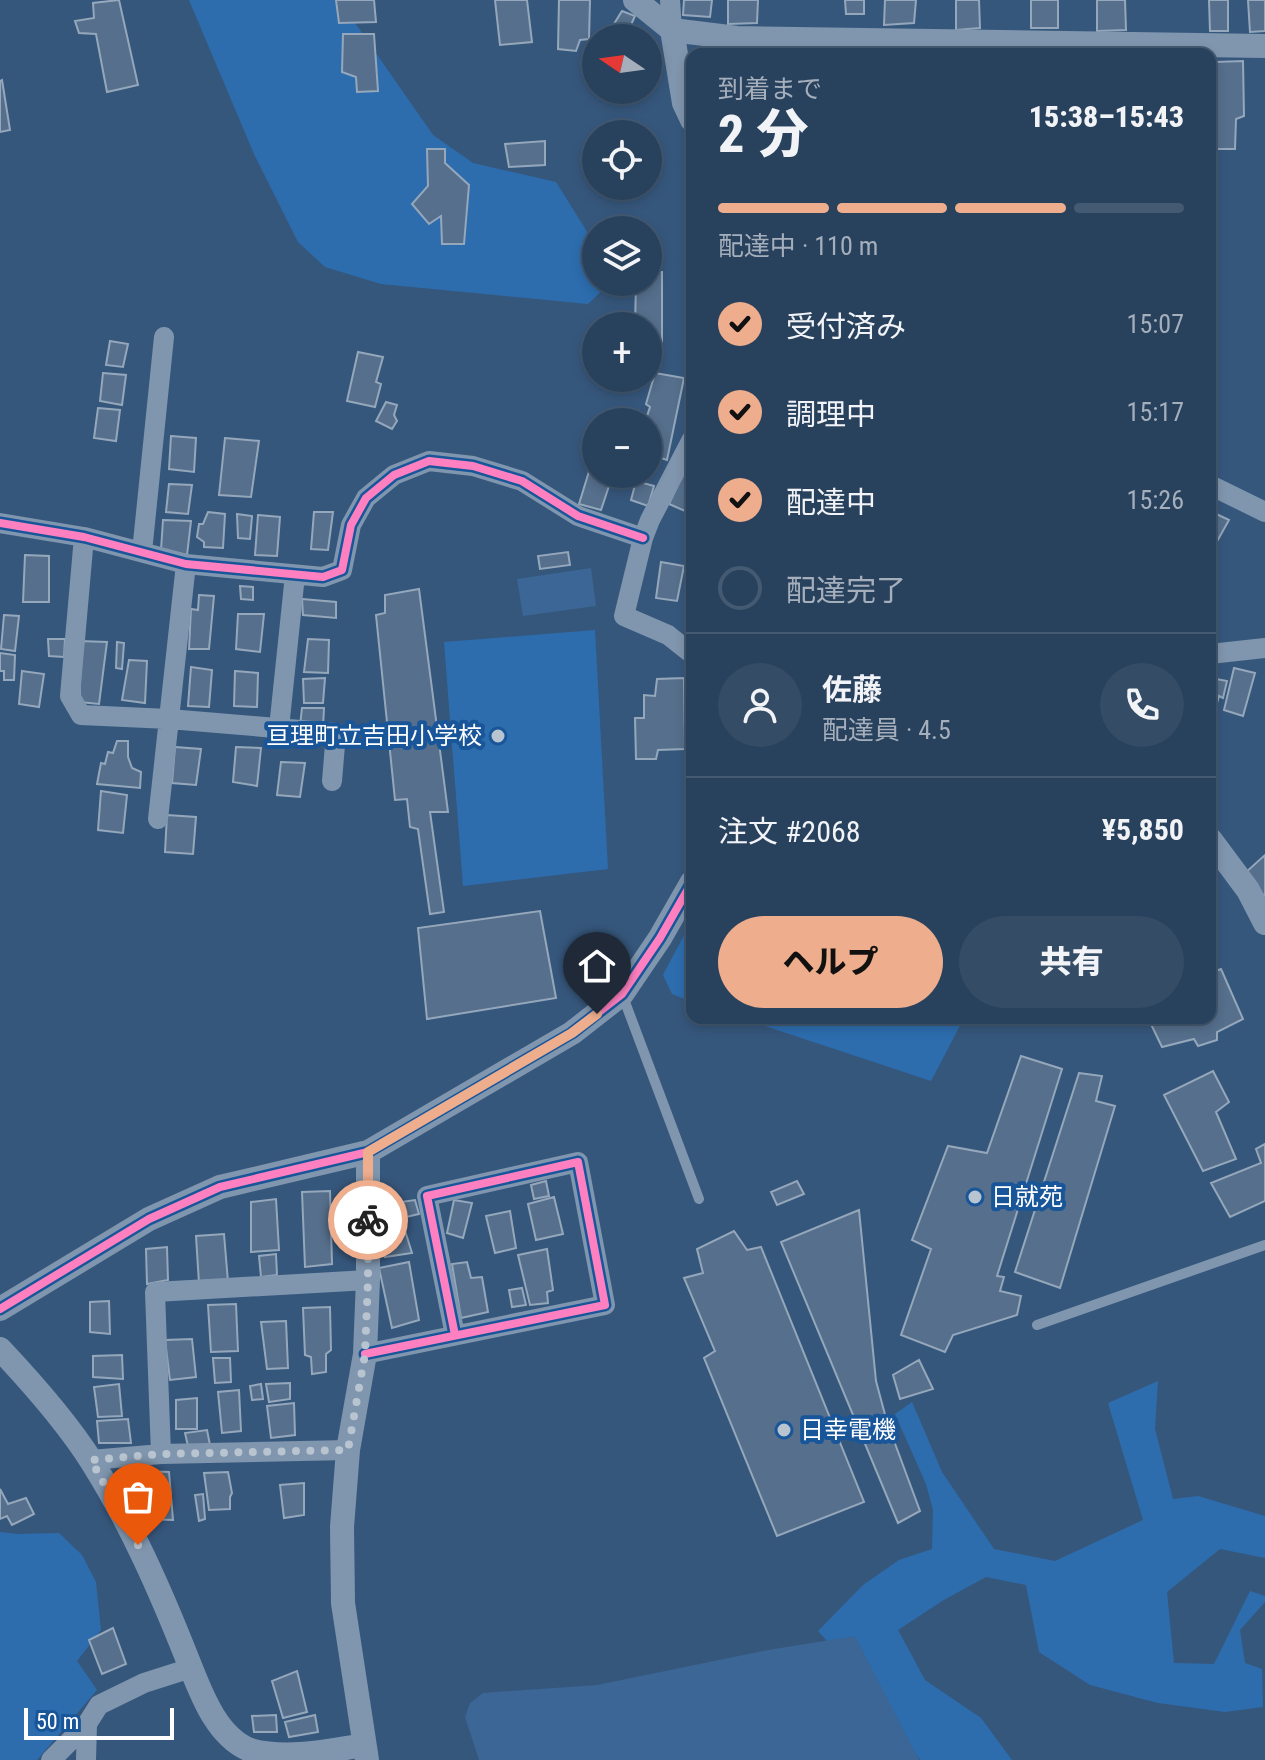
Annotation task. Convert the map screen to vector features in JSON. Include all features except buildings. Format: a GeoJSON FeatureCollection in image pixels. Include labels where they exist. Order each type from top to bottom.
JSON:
{"type":"FeatureCollection","features":[{"type":"Feature","properties":{"kind":"street"},"geometry":{"type":"LineString","coordinates":[[635,0],[672,30],[737,38],[1265,46]]}},
{"type":"Feature","properties":{"kind":"street"},"geometry":{"type":"LineString","coordinates":[[670,0],[672,30],[686,107]]}},
{"type":"Feature","properties":{"kind":"street"},"geometry":{"type":"LineString","coordinates":[[142,552],[164,337]]}},
{"type":"Feature","properties":{"kind":"street"},"geometry":{"type":"LineString","coordinates":[[686,451],[643,538],[624,616],[668,635],[686,649]]}},
{"type":"Feature","properties":{"kind":"street"},"geometry":{"type":"LineString","coordinates":[[0,523],[84,537],[186,564],[323,577],[342,570],[351,525],[366,498],[394,475],[429,461],[473,466],[522,481],[578,516],[643,538]]}},
{"type":"Feature","properties":{"kind":"street"},"geometry":{"type":"LineString","coordinates":[[1216,488],[1265,512]]}},
{"type":"Feature","properties":{"kind":"street"},"geometry":{"type":"LineString","coordinates":[[84,537],[70,696],[81,715],[336,733],[332,781]]}},
{"type":"Feature","properties":{"kind":"street"},"geometry":{"type":"LineString","coordinates":[[158,819],[186,564]]}},
{"type":"Feature","properties":{"kind":"street"},"geometry":{"type":"LineString","coordinates":[[279,728],[295,575]]}},
{"type":"Feature","properties":{"kind":"street"},"geometry":{"type":"LineString","coordinates":[[1216,653],[1265,648]]}},
{"type":"Feature","properties":{"kind":"street"},"geometry":{"type":"LineString","coordinates":[[1216,847],[1248,890],[1265,923]]}},
{"type":"Feature","properties":{"kind":"street"},"geometry":{"type":"LineString","coordinates":[[0,1309],[149,1219],[220,1187],[368,1152],[572,1033],[622,994],[686,892]]}},
{"type":"Feature","properties":{"kind":"street"},"geometry":{"type":"LineString","coordinates":[[0,1349],[37,1389],[91,1460],[159,1589],[213,1718],[249,1750],[284,1758],[365,1752],[343,1603],[342,1527],[348,1450],[365,1354],[368,1152]]}},
{"type":"Feature","properties":{"kind":"street"},"geometry":{"type":"LineString","coordinates":[[365,1354],[605,1305],[578,1162],[427,1196],[455,1335]]}},
{"type":"Feature","properties":{"kind":"street"},"geometry":{"type":"LineString","coordinates":[[161,1454],[155,1292],[368,1280]]}},
{"type":"Feature","properties":{"kind":"street"},"geometry":{"type":"LineString","coordinates":[[91,1460],[161,1454],[348,1450]]}},
{"type":"Feature","properties":{"kind":"street"},"geometry":{"type":"LineString","coordinates":[[51,1760],[87,1724],[99,1705],[144,1683],[191,1668]]}},
{"type":"Feature","properties":{"kind":"street"},"geometry":{"type":"LineString","coordinates":[[86,1760],[87,1724]]}},
{"type":"Feature","properties":{"kind":"lane"},"geometry":{"type":"LineString","coordinates":[[622,994],[699,1199]]}},
{"type":"Feature","properties":{"kind":"lane"},"geometry":{"type":"LineString","coordinates":[[1037,1325],[1265,1245]]}},
{"type":"Feature","properties":{"kind":"shaded area"},"geometry":{"type":"Polygon","coordinates":[[[189,0],[339,0],[433,135],[473,163],[556,182],[582,224],[582,296],[596,296],[588,304],[381,284],[325,267],[298,242],[254,154],[189,0]]]}},
{"type":"Feature","properties":{"kind":"shaded area"},"geometry":{"type":"Polygon","coordinates":[[[591,568],[596,606],[523,616],[517,579],[591,568]]]}},
{"type":"Feature","properties":{"kind":"shaded area"},"geometry":{"type":"Polygon","coordinates":[[[595,630],[608,869],[463,886],[444,642],[595,630]]]}},
{"type":"Feature","properties":{"kind":"shaded area"},"geometry":{"type":"Polygon","coordinates":[[[686,931],[686,1000],[672,994],[663,975],[686,931]]]}},
{"type":"Feature","properties":{"kind":"shaded area"},"geometry":{"type":"Polygon","coordinates":[[[759,1024],[961,1024],[931,1081],[759,1024]]]}},
{"type":"Feature","properties":{"kind":"shaded area"},"geometry":{"type":"Polygon","coordinates":[[[1158,1381],[1155,1429],[1173,1499],[1198,1496],[1265,1516],[1265,1558],[1220,1549],[1167,1592],[1174,1663],[1214,1664],[1250,1591],[1265,1596],[1265,1602],[1240,1630],[1245,1663],[1262,1669],[1263,1707],[1225,1712],[1158,1703],[1090,1685],[1039,1652],[1026,1585],[986,1577],[898,1630],[925,1680],[981,1718],[1012,1760],[920,1760],[863,1681],[818,1631],[863,1585],[899,1560],[932,1549],[933,1510],[926,1484],[895,1414],[912,1402],[942,1472],[994,1549],[1055,1561],[1143,1520],[1108,1403],[1158,1381]]]}},
{"type":"Feature","properties":{"kind":"shaded area"},"geometry":{"type":"Polygon","coordinates":[[[0,1532],[59,1533],[82,1555],[96,1582],[101,1630],[77,1661],[97,1690],[37,1760],[0,1760],[0,1532]]]}},
{"type":"Feature","properties":{"kind":"shaded area"},"geometry":{"type":"Polygon","coordinates":[[[855,1636],[919,1760],[479,1760],[465,1717],[470,1703],[483,1693],[597,1685],[768,1650],[855,1636]]]}},
{"type":"Feature","properties":{"kind":"cycle path"},"geometry":{"type":"LineString","coordinates":[[0,523],[84,537],[186,564],[323,577],[342,570],[351,525],[366,498],[394,475],[429,461],[473,466],[522,481],[578,516],[643,538]]}},
{"type":"Feature","properties":{"kind":"cycle path"},"geometry":{"type":"LineString","coordinates":[[0,1309],[149,1219],[220,1187],[368,1152],[572,1033],[622,994],[686,892]]}},
{"type":"Feature","properties":{"kind":"cycle path"},"geometry":{"type":"LineString","coordinates":[[365,1354],[605,1305],[578,1162],[427,1196],[455,1335]]}},
{"type":"Feature","properties":{"kind":"way so far"},"geometry":{"type":"LineString","coordinates":[[138,1545],[91,1460],[161,1454],[348,1450],[365,1354],[368,1220]]}},
{"type":"Feature","properties":{"kind":"place","name":"亘理町立吉田小学校"},"geometry":{"type":"Point","coordinates":[498,736]}},
{"type":"Feature","properties":{"kind":"place","name":"日就苑"},"geometry":{"type":"Point","coordinates":[975,1197]}},
{"type":"Feature","properties":{"kind":"place","name":"日幸電機"},"geometry":{"type":"Point","coordinates":[784,1430]}},
{"type":"Feature","properties":{"kind":"route"},"geometry":{"type":"LineString","coordinates":[[368,1220],[368,1152],[572,1033],[597,1014]]}}]}
